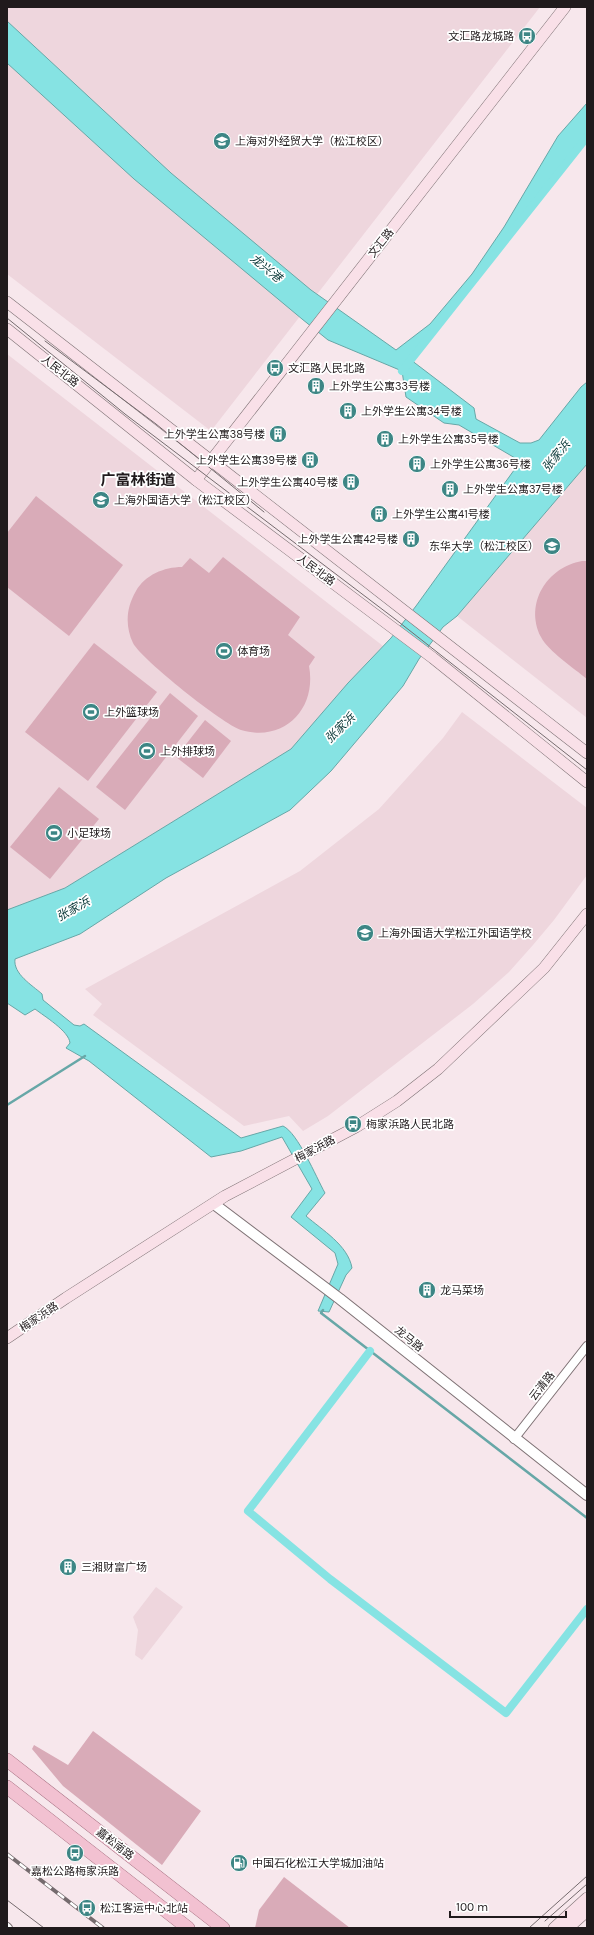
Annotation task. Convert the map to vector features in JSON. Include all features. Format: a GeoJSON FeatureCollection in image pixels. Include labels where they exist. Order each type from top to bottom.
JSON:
{"type":"FeatureCollection","features":[{"type":"Feature","properties":{"kind":"main road","name":"文汇路"},"geometry":{"type":"LineString","coordinates":[[196,480],[565,7]]}},
{"type":"Feature","properties":{"kind":"main road","name":"人民北路"},"geometry":{"type":"LineString","coordinates":[[7,302],[587,753]]}},
{"type":"Feature","properties":{"kind":"main road","name":"人民北路"},"geometry":{"type":"LineString","coordinates":[[7,329],[196,480],[391,625],[587,782]]}},
{"type":"Feature","properties":{"kind":"main road","name":"梅家浜路"},"geometry":{"type":"LineString","coordinates":[[7,1338],[66,1298],[225,1196],[356,1127],[397,1101],[438,1069],[544,968],[587,914]]}},
{"type":"Feature","properties":{"kind":"main road","name":"嘉松南路"},"geometry":{"type":"LineString","coordinates":[[7,1760],[223,1928]]}},
{"type":"Feature","properties":{"kind":"main road","name":"嘉松南路"},"geometry":{"type":"LineString","coordinates":[[7,1787],[188,1928]]}},
{"type":"Feature","properties":{"kind":"main road"},"geometry":{"type":"LineString","coordinates":[[554,1928],[587,1898]]}},
{"type":"Feature","properties":{"kind":"main road"},"geometry":{"type":"LineString","coordinates":[[568,1928],[587,1911]]}},
{"type":"Feature","properties":{"kind":"street","name":"龙马路"},"geometry":{"type":"LineString","coordinates":[[214,1204],[322,1285],[587,1496]]}},
{"type":"Feature","properties":{"kind":"street","name":"云清路"},"geometry":{"type":"LineString","coordinates":[[514,1439],[587,1346]]}},
{"type":"Feature","properties":{"kind":"shaded area","name":"上海对外经贸大学（松江校区）"},"geometry":{"type":"Polygon","coordinates":[[[7,7],[540,7],[211,431],[7,274],[7,7]]]}},
{"type":"Feature","properties":{"kind":"shaded area","name":"上海外国语大学（松江校区）"},"geometry":{"type":"Polygon","coordinates":[[[7,354],[383,646],[291,749],[65,888],[7,910],[7,354]]]}},
{"type":"Feature","properties":{"kind":"shaded area","name":"东华大学（松江校区）"},"geometry":{"type":"Polygon","coordinates":[[[587,464],[587,718],[457,616],[587,464]]]}},
{"type":"Feature","properties":{"kind":"shaded area"},"geometry":{"type":"Polygon","coordinates":[[[36,496],[123,565],[69,636],[7,587],[7,533],[36,496]]]}},
{"type":"Feature","properties":{"kind":"shaded area","name":"体育场"},"geometry":{"type":"Polygon","coordinates":[[[223,557],[300,617],[288,635],[315,657],[309,666],[310,681],[308,696],[303,708],[294,719],[284,727],[257,733],[241,730],[218,717],[151,663],[139,651],[130,637],[128,617],[130,604],[136,591],[144,580],[162,570],[182,567],[190,558],[209,573],[223,557]]]}},
{"type":"Feature","properties":{"kind":"shaded area"},"geometry":{"type":"Polygon","coordinates":[[[587,561],[587,679],[555,654],[544,642],[536,625],[535,612],[537,600],[549,579],[558,571],[569,565],[587,561]]]}},
{"type":"Feature","properties":{"kind":"shaded area","name":"上外篮球场"},"geometry":{"type":"Polygon","coordinates":[[[94,643],[157,692],[88,781],[25,732],[94,643]]]}},
{"type":"Feature","properties":{"kind":"shaded area","name":"上外排球场"},"geometry":{"type":"Polygon","coordinates":[[[170,693],[198,716],[125,810],[96,787],[170,693]]]}},
{"type":"Feature","properties":{"kind":"shaded area","name":"上海外国语大学松江外国语学校"},"geometry":{"type":"Polygon","coordinates":[[[462,712],[587,808],[587,875],[554,920],[533,945],[509,972],[473,1004],[328,1116],[303,1131],[289,1116],[244,1126],[93,1015],[102,1004],[85,989],[300,871],[379,809],[443,738],[462,712]]]}},
{"type":"Feature","properties":{"kind":"shaded area"},"geometry":{"type":"Polygon","coordinates":[[[205,720],[231,741],[203,778],[176,757],[205,720]]]}},
{"type":"Feature","properties":{"kind":"shaded area","name":"小足球场"},"geometry":{"type":"Polygon","coordinates":[[[59,787],[99,819],[50,879],[10,847],[59,787]]]}},
{"type":"Feature","properties":{"kind":"shaded area"},"geometry":{"type":"Polygon","coordinates":[[[156,1587],[183,1607],[142,1660],[135,1655],[138,1630],[133,1617],[156,1587]]]}},
{"type":"Feature","properties":{"kind":"shaded area"},"geometry":{"type":"Polygon","coordinates":[[[93,1731],[201,1811],[162,1865],[63,1786],[32,1749],[34,1745],[68,1765],[93,1731]]]}},
{"type":"Feature","properties":{"kind":"shaded area"},"geometry":{"type":"Polygon","coordinates":[[[284,1877],[350,1928],[255,1928],[259,1910],[284,1877]]]}},
{"type":"Feature","properties":{"kind":"water"},"geometry":{"type":"Polygon","coordinates":[[[7,21],[171,173],[311,290],[396,350],[430,324],[472,274],[504,227],[558,136],[587,103],[587,133],[411,360],[474,408],[476,419],[520,443],[531,443],[539,440],[581,387],[587,382],[587,464],[457,616],[443,627],[419,659],[403,686],[331,771],[290,810],[166,878],[80,934],[15,959],[17,970],[24,979],[42,994],[43,1000],[74,1025],[80,1026],[84,1024],[241,1138],[283,1126],[289,1130],[301,1146],[325,1193],[306,1216],[340,1245],[350,1260],[352,1268],[346,1275],[329,1312],[318,1311],[338,1264],[335,1253],[291,1217],[312,1189],[282,1137],[241,1151],[211,1157],[89,1061],[66,1048],[70,1043],[69,1038],[50,1020],[35,1009],[25,1015],[7,1003],[7,910],[65,888],[291,749],[348,683],[391,638],[416,606],[517,466],[515,458],[459,425],[444,423],[406,397],[402,371],[328,340],[134,179],[7,63],[7,21]]]}},
{"type":"Feature","properties":{"kind":"waterway"},"geometry":{"type":"LineString","coordinates":[[402,371],[587,137]]}},
{"type":"Feature","properties":{"kind":"waterway"},"geometry":{"type":"LineString","coordinates":[[7,1105],[85,1056]]}},
{"type":"Feature","properties":{"kind":"waterway"},"geometry":{"type":"LineString","coordinates":[[323,1310],[321,1313],[587,1518]]}},
{"type":"Feature","properties":{"kind":"waterway"},"geometry":{"type":"LineString","coordinates":[[370,1351],[248,1511],[330,1579],[506,1713],[587,1609]]}},
{"type":"Feature","properties":{"kind":"tram line"},"geometry":{"type":"LineString","coordinates":[[7,318],[125,414],[395,619],[587,770]]}},
{"type":"Feature","properties":{"kind":"tram line"},"geometry":{"type":"LineString","coordinates":[[45,341],[156,424],[264,512]]}},
{"type":"Feature","properties":{"kind":"tram line"},"geometry":{"type":"LineString","coordinates":[[529,1928],[587,1876]]}},
{"type":"Feature","properties":{"kind":"tram line"},"geometry":{"type":"LineString","coordinates":[[545,1921],[587,1884]]}},
{"type":"Feature","properties":{"kind":"tram line"},"geometry":{"type":"LineString","coordinates":[[7,1900],[44,1928]]}},
{"type":"Feature","properties":{"kind":"railway"},"geometry":{"type":"LineString","coordinates":[[7,1854],[103,1928]]}},
{"type":"Feature","properties":{"kind":"place","name":"文汇路龙城路"},"geometry":{"type":"Point","coordinates":[527,36]}},
{"type":"Feature","properties":{"kind":"place","name":"上海对外经贸大学（松江校区）"},"geometry":{"type":"Point","coordinates":[222,141]}},
{"type":"Feature","properties":{"kind":"place","name":"文汇路人民北路"},"geometry":{"type":"Point","coordinates":[275,368]}},
{"type":"Feature","properties":{"kind":"place","name":"上外学生公寓33号楼"},"geometry":{"type":"Point","coordinates":[316,386]}},
{"type":"Feature","properties":{"kind":"place","name":"上外学生公寓34号楼"},"geometry":{"type":"Point","coordinates":[348,411]}},
{"type":"Feature","properties":{"kind":"place","name":"上外学生公寓38号楼"},"geometry":{"type":"Point","coordinates":[278,434]}},
{"type":"Feature","properties":{"kind":"place","name":"上外学生公寓35号楼"},"geometry":{"type":"Point","coordinates":[385,439]}},
{"type":"Feature","properties":{"kind":"place","name":"上外学生公寓39号楼"},"geometry":{"type":"Point","coordinates":[310,460]}},
{"type":"Feature","properties":{"kind":"place","name":"上外学生公寓36号楼"},"geometry":{"type":"Point","coordinates":[417,464]}},
{"type":"Feature","properties":{"kind":"place","name":"上外学生公寓40号楼"},"geometry":{"type":"Point","coordinates":[351,482]}},
{"type":"Feature","properties":{"kind":"place","name":"上外学生公寓37号楼"},"geometry":{"type":"Point","coordinates":[450,489]}},
{"type":"Feature","properties":{"kind":"place","name":"上海外国语大学（松江校区）"},"geometry":{"type":"Point","coordinates":[101,500]}},
{"type":"Feature","properties":{"kind":"place","name":"上外学生公寓41号楼"},"geometry":{"type":"Point","coordinates":[379,514]}},
{"type":"Feature","properties":{"kind":"place","name":"上外学生公寓42号楼"},"geometry":{"type":"Point","coordinates":[411,539]}},
{"type":"Feature","properties":{"kind":"place","name":"东华大学（松江校区）"},"geometry":{"type":"Point","coordinates":[552,546]}},
{"type":"Feature","properties":{"kind":"place","name":"体育场"},"geometry":{"type":"Point","coordinates":[224,651]}},
{"type":"Feature","properties":{"kind":"place","name":"上外篮球场"},"geometry":{"type":"Point","coordinates":[91,712]}},
{"type":"Feature","properties":{"kind":"place","name":"上外排球场"},"geometry":{"type":"Point","coordinates":[147,751]}},
{"type":"Feature","properties":{"kind":"place","name":"小足球场"},"geometry":{"type":"Point","coordinates":[54,833]}},
{"type":"Feature","properties":{"kind":"place","name":"上海外国语大学松江外国语学校"},"geometry":{"type":"Point","coordinates":[365,933]}},
{"type":"Feature","properties":{"kind":"place","name":"梅家浜路人民北路"},"geometry":{"type":"Point","coordinates":[353,1124]}},
{"type":"Feature","properties":{"kind":"place","name":"龙马菜场"},"geometry":{"type":"Point","coordinates":[427,1290]}},
{"type":"Feature","properties":{"kind":"place","name":"三湘财富广场"},"geometry":{"type":"Point","coordinates":[68,1567]}},
{"type":"Feature","properties":{"kind":"place","name":"嘉松公路梅家浜路"},"geometry":{"type":"Point","coordinates":[75,1853]}},
{"type":"Feature","properties":{"kind":"place","name":"中国石化松江大学城加油站"},"geometry":{"type":"Point","coordinates":[239,1863]}},
{"type":"Feature","properties":{"kind":"place","name":"松江客运中心北站"},"geometry":{"type":"Point","coordinates":[87,1908]}},
{"type":"Feature","properties":{"kind":"district","name":"广富林街道"},"geometry":{"type":"Point","coordinates":[138,480]}},
{"type":"Feature","properties":{"kind":"water label","name":"龙兴港"},"geometry":{"type":"Point","coordinates":[266,268]}},
{"type":"Feature","properties":{"kind":"water label","name":"张家浜"},"geometry":{"type":"Point","coordinates":[556,456]}},
{"type":"Feature","properties":{"kind":"water label","name":"张家浜"},"geometry":{"type":"Point","coordinates":[340,728]}},
{"type":"Feature","properties":{"kind":"water label","name":"张家浜"},"geometry":{"type":"Point","coordinates":[73,909]}}]}
